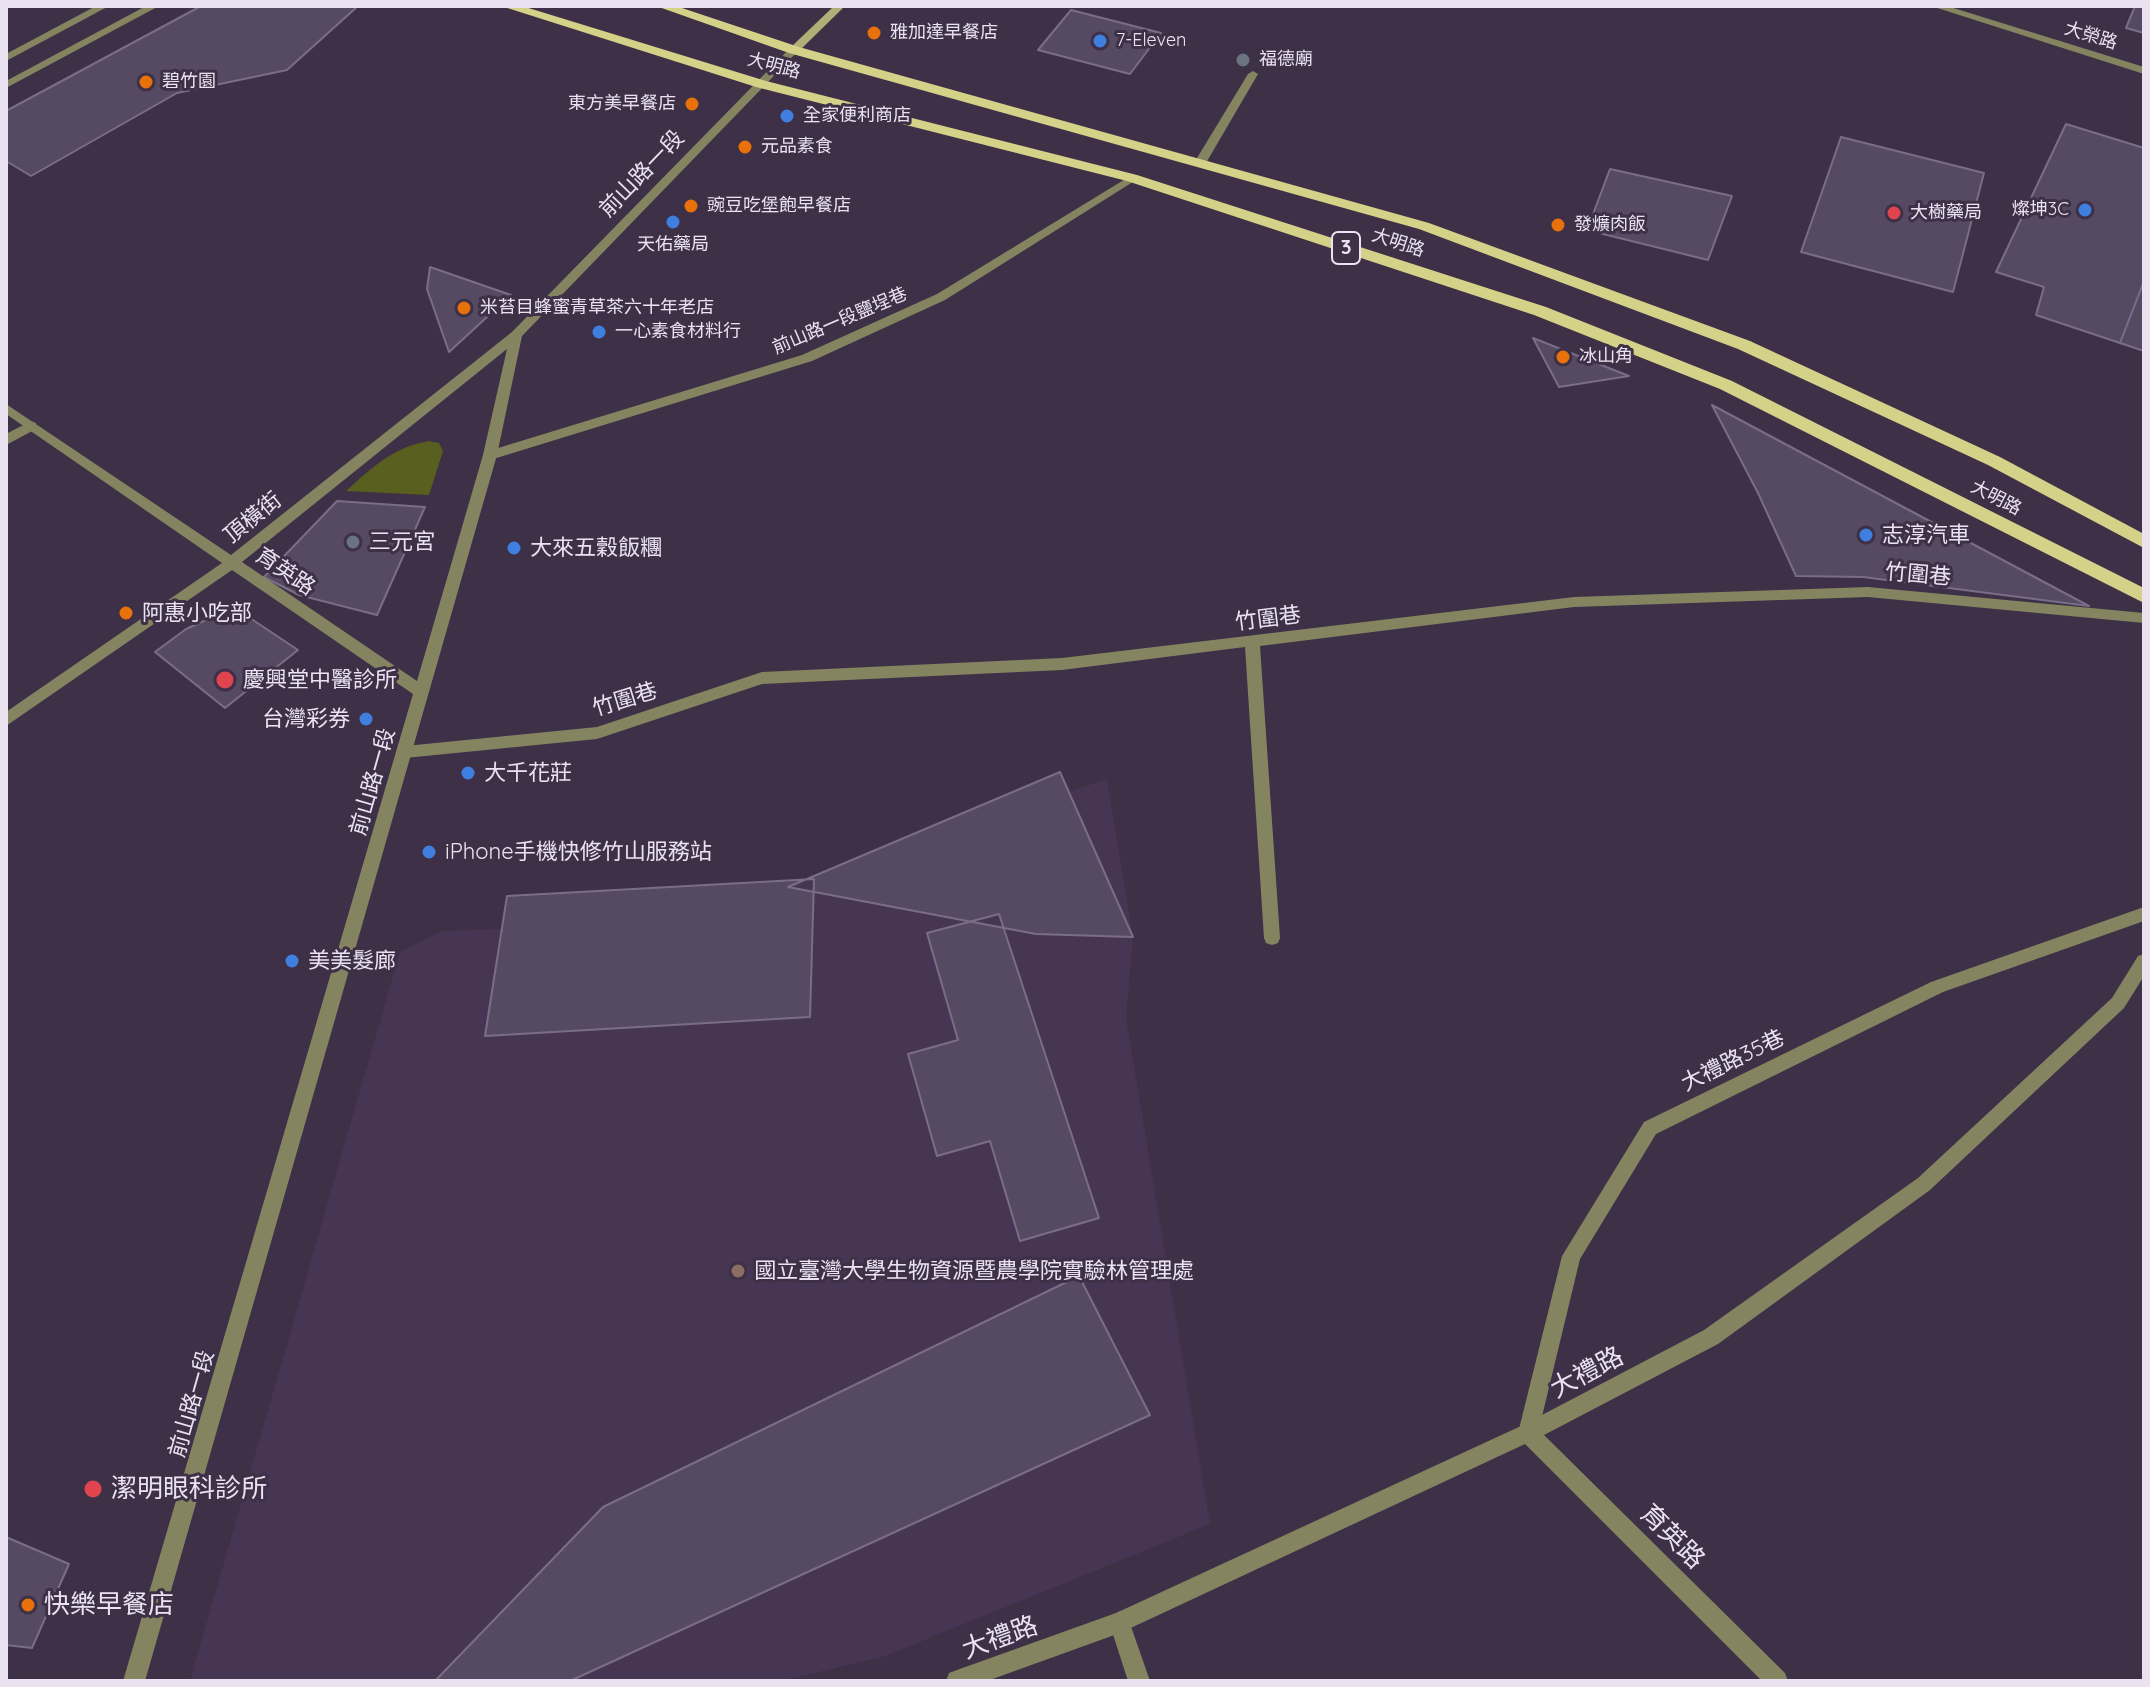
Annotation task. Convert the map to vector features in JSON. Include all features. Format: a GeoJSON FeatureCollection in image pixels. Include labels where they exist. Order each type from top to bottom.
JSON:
{"type":"FeatureCollection","features":[{"type":"Feature","properties":{"kind":"main road","name":"大明路"},"geometry":{"type":"LineString","coordinates":[[508,6],[761,84],[1132,178],[1540,311],[1726,385],[2144,596]]}},
{"type":"Feature","properties":{"kind":"main road","name":"大明路"},"geometry":{"type":"LineString","coordinates":[[663,6],[794,50],[1424,226],[1744,345],[1994,461],[2144,542]]}},
{"type":"Feature","properties":{"kind":"street"},"geometry":{"type":"LineString","coordinates":[[6,58],[104,6]]}},
{"type":"Feature","properties":{"kind":"street"},"geometry":{"type":"LineString","coordinates":[[6,85],[154,6]]}},
{"type":"Feature","properties":{"kind":"street","name":"前山路一段"},"geometry":{"type":"LineString","coordinates":[[134,1681],[490,455],[516,335],[840,6]]}},
{"type":"Feature","properties":{"kind":"street","name":"大榮路"},"geometry":{"type":"LineString","coordinates":[[1936,6],[2144,71]]}},
{"type":"Feature","properties":{"kind":"street"},"geometry":{"type":"LineString","coordinates":[[1200,163],[1253,74]]}},
{"type":"Feature","properties":{"kind":"street","name":"前山路一段鹽埕巷"},"geometry":{"type":"LineString","coordinates":[[490,455],[807,358],[941,297],[1132,178]]}},
{"type":"Feature","properties":{"kind":"street","name":"頂橫街"},"geometry":{"type":"LineString","coordinates":[[6,720],[230,564],[516,335]]}},
{"type":"Feature","properties":{"kind":"street","name":"育英路"},"geometry":{"type":"LineString","coordinates":[[6,408],[421,692]]}},
{"type":"Feature","properties":{"kind":"street"},"geometry":{"type":"LineString","coordinates":[[6,440],[31,426]]}},
{"type":"Feature","properties":{"kind":"street","name":"竹圍巷"},"geometry":{"type":"LineString","coordinates":[[405,752],[597,733],[762,678],[1062,664],[1574,602],[1868,592],[2144,618]]}},
{"type":"Feature","properties":{"kind":"street"},"geometry":{"type":"LineString","coordinates":[[1252,643],[1272,938]]}},
{"type":"Feature","properties":{"kind":"street","name":"大禮路35巷"},"geometry":{"type":"LineString","coordinates":[[1528,1433],[1571,1256],[1650,1128],[1937,987],[2144,914]]}},
{"type":"Feature","properties":{"kind":"street","name":"大禮路"},"geometry":{"type":"LineString","coordinates":[[957,1681],[1120,1622],[1528,1433],[1711,1337],[1924,1184],[2118,1003],[2144,961]]}},
{"type":"Feature","properties":{"kind":"street","name":"育英路"},"geometry":{"type":"LineString","coordinates":[[1528,1433],[1777,1681]]}},
{"type":"Feature","properties":{"kind":"street"},"geometry":{"type":"LineString","coordinates":[[1120,1622],[1139,1681]]}},
{"type":"Feature","properties":{"kind":"shaded area","name":"國立臺灣大學生物資源暨農學院實驗林管理處"},"geometry":{"type":"Polygon","coordinates":[[[1107,779],[1133,937],[1126,1018],[1210,1524],[885,1656],[781,1681],[190,1681],[400,952],[442,931],[533,928],[788,887],[1107,779]]]}},
{"type":"Feature","properties":{"kind":"green space"},"geometry":{"type":"Polygon","coordinates":[[[429,441],[439,443],[443,451],[429,495],[346,491],[394,453],[429,441]]]}},
{"type":"Feature","properties":{"kind":"building","name":"碧竹園"},"geometry":{"type":"Polygon","coordinates":[[[201,6],[358,6],[287,70],[177,93],[31,176],[6,161],[6,111],[201,6]]]}},
{"type":"Feature","properties":{"kind":"building"},"geometry":{"type":"Polygon","coordinates":[[[2135,6],[2144,6],[2144,33],[2126,28],[2135,6]]]}},
{"type":"Feature","properties":{"kind":"building","name":"7-Eleven"},"geometry":{"type":"Polygon","coordinates":[[[1071,10],[1161,33],[1130,74],[1038,50],[1071,10]]]}},
{"type":"Feature","properties":{"kind":"building","name":"燦坤3C"},"geometry":{"type":"Polygon","coordinates":[[[2066,124],[2144,148],[2144,281],[2120,343],[2036,315],[2044,287],[1996,272],[2066,124]]]}},
{"type":"Feature","properties":{"kind":"building","name":"大樹藥局"},"geometry":{"type":"Polygon","coordinates":[[[1841,137],[1984,173],[1953,292],[1801,252],[1841,137]]]}},
{"type":"Feature","properties":{"kind":"building"},"geometry":{"type":"Polygon","coordinates":[[[1610,169],[1732,196],[1708,260],[1587,230],[1610,169]]]}},
{"type":"Feature","properties":{"kind":"building","name":"米苔目蜂蜜青草茶六十年老店"},"geometry":{"type":"Polygon","coordinates":[[[430,267],[511,295],[449,352],[427,289],[430,267]]]}},
{"type":"Feature","properties":{"kind":"building"},"geometry":{"type":"Polygon","coordinates":[[[2144,281],[2144,351],[2120,343],[2144,281]]]}},
{"type":"Feature","properties":{"kind":"building","name":"冰山角"},"geometry":{"type":"Polygon","coordinates":[[[1533,338],[1629,376],[1559,387],[1533,338]]]}},
{"type":"Feature","properties":{"kind":"building","name":"志淳汽車"},"geometry":{"type":"Polygon","coordinates":[[[1712,405],[2089,606],[1863,577],[1796,576],[1758,493],[1712,405]]]}},
{"type":"Feature","properties":{"kind":"building","name":"三元宮"},"geometry":{"type":"Polygon","coordinates":[[[337,501],[425,507],[377,615],[299,595],[264,577],[337,501]]]}},
{"type":"Feature","properties":{"kind":"building","name":"慶興堂中醫診所"},"geometry":{"type":"Polygon","coordinates":[[[215,616],[247,616],[298,650],[225,708],[155,652],[186,629],[215,616]]]}},
{"type":"Feature","properties":{"kind":"building"},"geometry":{"type":"Polygon","coordinates":[[[1060,772],[1133,937],[1036,934],[788,887],[1060,772]]]}},
{"type":"Feature","properties":{"kind":"building"},"geometry":{"type":"Polygon","coordinates":[[[814,879],[810,1017],[485,1036],[507,896],[814,879]]]}},
{"type":"Feature","properties":{"kind":"building"},"geometry":{"type":"Polygon","coordinates":[[[999,914],[1099,1218],[1020,1241],[990,1141],[937,1156],[908,1054],[958,1040],[927,933],[999,914]]]}},
{"type":"Feature","properties":{"kind":"building"},"geometry":{"type":"Polygon","coordinates":[[[1079,1276],[1150,1415],[570,1681],[435,1681],[603,1507],[1079,1276]]]}},
{"type":"Feature","properties":{"kind":"building","name":"快樂早餐店"},"geometry":{"type":"Polygon","coordinates":[[[6,1537],[69,1564],[32,1648],[6,1645],[6,1537]]]}},
{"type":"Feature","properties":{"kind":"place","name":"雅加達早餐店"},"geometry":{"type":"Point","coordinates":[874,33]}},
{"type":"Feature","properties":{"kind":"place","name":"7-Eleven"},"geometry":{"type":"Point","coordinates":[1100,41]}},
{"type":"Feature","properties":{"kind":"place","name":"福德廟"},"geometry":{"type":"Point","coordinates":[1243,60]}},
{"type":"Feature","properties":{"kind":"place","name":"碧竹園"},"geometry":{"type":"Point","coordinates":[146,82]}},
{"type":"Feature","properties":{"kind":"place","name":"東方美早餐店"},"geometry":{"type":"Point","coordinates":[692,104]}},
{"type":"Feature","properties":{"kind":"place","name":"全家便利商店"},"geometry":{"type":"Point","coordinates":[787,116]}},
{"type":"Feature","properties":{"kind":"place","name":"元品素食"},"geometry":{"type":"Point","coordinates":[745,147]}},
{"type":"Feature","properties":{"kind":"place","name":"豌豆吃堡飽早餐店"},"geometry":{"type":"Point","coordinates":[691,206]}},
{"type":"Feature","properties":{"kind":"place","name":"燦坤3C"},"geometry":{"type":"Point","coordinates":[2085,210]}},
{"type":"Feature","properties":{"kind":"place","name":"大樹藥局"},"geometry":{"type":"Point","coordinates":[1894,213]}},
{"type":"Feature","properties":{"kind":"place","name":"天佑藥局"},"geometry":{"type":"Point","coordinates":[673,222]}},
{"type":"Feature","properties":{"kind":"place","name":"發爌肉飯"},"geometry":{"type":"Point","coordinates":[1558,225]}},
{"type":"Feature","properties":{"kind":"place","name":"米苔目蜂蜜青草茶六十年老店"},"geometry":{"type":"Point","coordinates":[464,308]}},
{"type":"Feature","properties":{"kind":"place","name":"一心素食材料行"},"geometry":{"type":"Point","coordinates":[599,332]}},
{"type":"Feature","properties":{"kind":"place","name":"冰山角"},"geometry":{"type":"Point","coordinates":[1563,357]}},
{"type":"Feature","properties":{"kind":"place","name":"志淳汽車"},"geometry":{"type":"Point","coordinates":[1866,535]}},
{"type":"Feature","properties":{"kind":"place","name":"三元宮"},"geometry":{"type":"Point","coordinates":[353,542]}},
{"type":"Feature","properties":{"kind":"place","name":"大來五穀飯糰"},"geometry":{"type":"Point","coordinates":[514,548]}},
{"type":"Feature","properties":{"kind":"place","name":"阿惠小吃部"},"geometry":{"type":"Point","coordinates":[126,613]}},
{"type":"Feature","properties":{"kind":"place","name":"慶興堂中醫診所"},"geometry":{"type":"Point","coordinates":[225,680]}},
{"type":"Feature","properties":{"kind":"place","name":"台灣彩券"},"geometry":{"type":"Point","coordinates":[366,719]}},
{"type":"Feature","properties":{"kind":"place","name":"大千花莊"},"geometry":{"type":"Point","coordinates":[468,773]}},
{"type":"Feature","properties":{"kind":"place","name":"iPhone手機快修竹山服務站"},"geometry":{"type":"Point","coordinates":[429,852]}},
{"type":"Feature","properties":{"kind":"place","name":"美美髮廊"},"geometry":{"type":"Point","coordinates":[292,961]}},
{"type":"Feature","properties":{"kind":"place","name":"國立臺灣大學生物資源暨農學院實驗林管理處"},"geometry":{"type":"Point","coordinates":[738,1271]}},
{"type":"Feature","properties":{"kind":"place","name":"潔明眼科診所"},"geometry":{"type":"Point","coordinates":[93,1489]}},
{"type":"Feature","properties":{"kind":"place","name":"快樂早餐店"},"geometry":{"type":"Point","coordinates":[28,1605]}}]}
